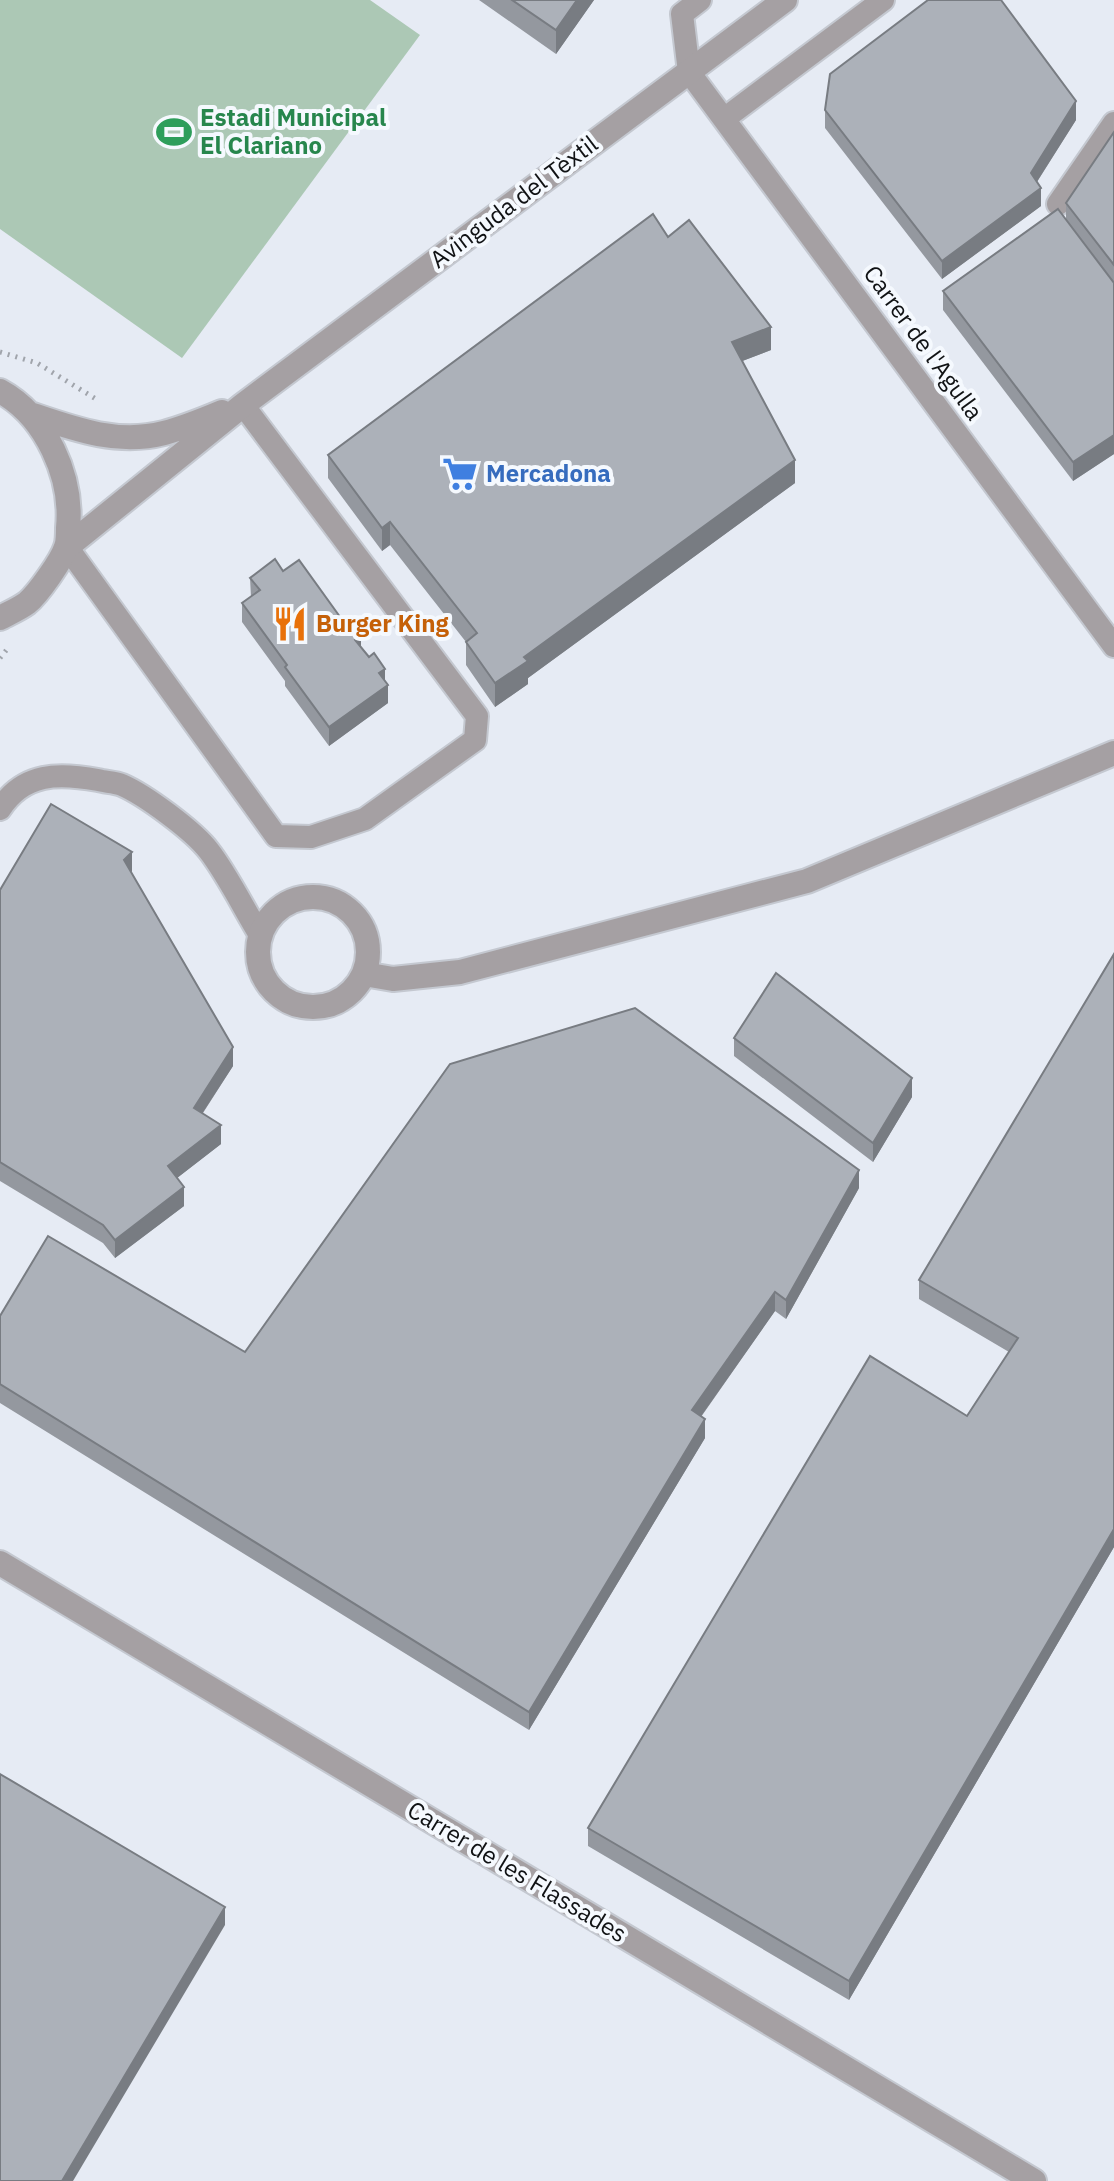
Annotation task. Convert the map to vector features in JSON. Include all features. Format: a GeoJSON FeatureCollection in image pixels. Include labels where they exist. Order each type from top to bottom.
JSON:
{"type":"FeatureCollection","features":[{"type":"Feature","properties":{"kind":"street","name":"Avinguda del Tèxtil"},"geometry":{"type":"LineString","coordinates":[[67,547],[243,405],[785,0]]}},
{"type":"Feature","properties":{"kind":"street"},"geometry":{"type":"LineString","coordinates":[[0,391],[30,414],[54,450],[65,482],[70,512],[67,547],[52,572],[28,602],[0,618]]}},
{"type":"Feature","properties":{"kind":"street","name":"Avinguda del Tèxtil"},"geometry":{"type":"LineString","coordinates":[[30,414],[80,431],[129,438],[162,433],[243,405]]}},
{"type":"Feature","properties":{"kind":"street"},"geometry":{"type":"LineString","coordinates":[[364,974],[393,979],[460,972],[807,881],[1114,753]]}},
{"type":"Feature","properties":{"kind":"street"},"geometry":{"type":"LineString","coordinates":[[315,897],[332,901],[347,909],[360,923],[368,957],[364,974],[354,990],[338,1001],[321,1007],[302,1007],[284,1000],[270,988],[260,972],[257,954],[260,935],[281,906],[297,899],[315,897]]}},
{"type":"Feature","properties":{"kind":"street","name":"Carrer de les Flassades"},"geometry":{"type":"LineString","coordinates":[[0,1563],[1034,2181]]}},
{"type":"Feature","properties":{"kind":"lane"},"geometry":{"type":"LineString","coordinates":[[689,72],[682,14],[700,0]]}},
{"type":"Feature","properties":{"kind":"lane"},"geometry":{"type":"LineString","coordinates":[[724,119],[883,0]]}},
{"type":"Feature","properties":{"kind":"lane","name":"Carrer de l'Agulla"},"geometry":{"type":"LineString","coordinates":[[689,72],[1114,646]]}},
{"type":"Feature","properties":{"kind":"lane"},"geometry":{"type":"LineString","coordinates":[[1058,204],[1114,123]]}},
{"type":"Feature","properties":{"kind":"lane"},"geometry":{"type":"LineString","coordinates":[[67,547],[276,836],[311,837],[365,819],[475,740],[477,716],[243,405]]}},
{"type":"Feature","properties":{"kind":"lane"},"geometry":{"type":"LineString","coordinates":[[0,809],[7,798],[22,787],[50,775],[121,785],[172,817],[209,850],[260,935]]}},
{"type":"Feature","properties":{"kind":"path"},"geometry":{"type":"LineString","coordinates":[[0,352],[37,363],[105,404]]}},
{"type":"Feature","properties":{"kind":"green space","name":"Estadi Municipal El Clariano"},"geometry":{"type":"Polygon","coordinates":[[[0,0],[370,0],[420,35],[182,358],[0,229],[0,0]]]}},
{"type":"Feature","properties":{"kind":"building"},"geometry":{"type":"Polygon","coordinates":[[[512,0],[577,0],[556,30],[512,0]]]}},
{"type":"Feature","properties":{"kind":"building"},"geometry":{"type":"Polygon","coordinates":[[[928,0],[1001,0],[1076,101],[1031,173],[1041,188],[942,261],[825,110],[830,74],[928,0]]]}},
{"type":"Feature","properties":{"kind":"building"},"geometry":{"type":"Polygon","coordinates":[[[1114,132],[1114,265],[1066,203],[1114,132]]]}},
{"type":"Feature","properties":{"kind":"building"},"geometry":{"type":"Polygon","coordinates":[[[1058,209],[1114,283],[1114,435],[1073,462],[943,291],[1058,209]]]}},
{"type":"Feature","properties":{"kind":"building"},"geometry":{"type":"Polygon","coordinates":[[[653,214],[668,237],[689,220],[771,327],[732,342],[795,460],[524,657],[528,661],[495,683],[466,642],[477,633],[390,522],[382,528],[328,455],[653,214]]]}},
{"type":"Feature","properties":{"kind":"building"},"geometry":{"type":"Polygon","coordinates":[[[275,559],[283,571],[299,560],[343,621],[348,618],[361,635],[355,640],[369,657],[374,653],[385,669],[379,673],[388,685],[329,727],[242,603],[260,590],[250,578],[275,559]]]}},
{"type":"Feature","properties":{"kind":"building"},"geometry":{"type":"Polygon","coordinates":[[[51,804],[132,852],[124,860],[233,1047],[194,1108],[221,1125],[168,1166],[184,1187],[115,1240],[103,1225],[0,1162],[0,890],[51,804]]]}},
{"type":"Feature","properties":{"kind":"building"},"geometry":{"type":"Polygon","coordinates":[[[1114,954],[1114,1529],[849,1981],[588,1828],[870,1356],[967,1416],[1018,1338],[919,1280],[1114,954]]]}},
{"type":"Feature","properties":{"kind":"building"},"geometry":{"type":"Polygon","coordinates":[[[776,973],[912,1078],[873,1143],[734,1038],[776,973]]]}},
{"type":"Feature","properties":{"kind":"building"},"geometry":{"type":"Polygon","coordinates":[[[635,1008],[859,1170],[786,1300],[775,1292],[692,1410],[705,1419],[529,1712],[0,1384],[0,1316],[48,1236],[245,1352],[450,1064],[635,1008]]]}},
{"type":"Feature","properties":{"kind":"building"},"geometry":{"type":"Polygon","coordinates":[[[0,1774],[225,1907],[62,2181],[0,2181],[0,1774]]]}},
{"type":"Feature","properties":{"kind":"place","name":"Estadi Municipal El Clariano"},"geometry":{"type":"Point","coordinates":[174,132]}},
{"type":"Feature","properties":{"kind":"place","name":"Mercadona"},"geometry":{"type":"Point","coordinates":[460,474]}},
{"type":"Feature","properties":{"kind":"place","name":"Burger King"},"geometry":{"type":"Point","coordinates":[290,624]}}]}
